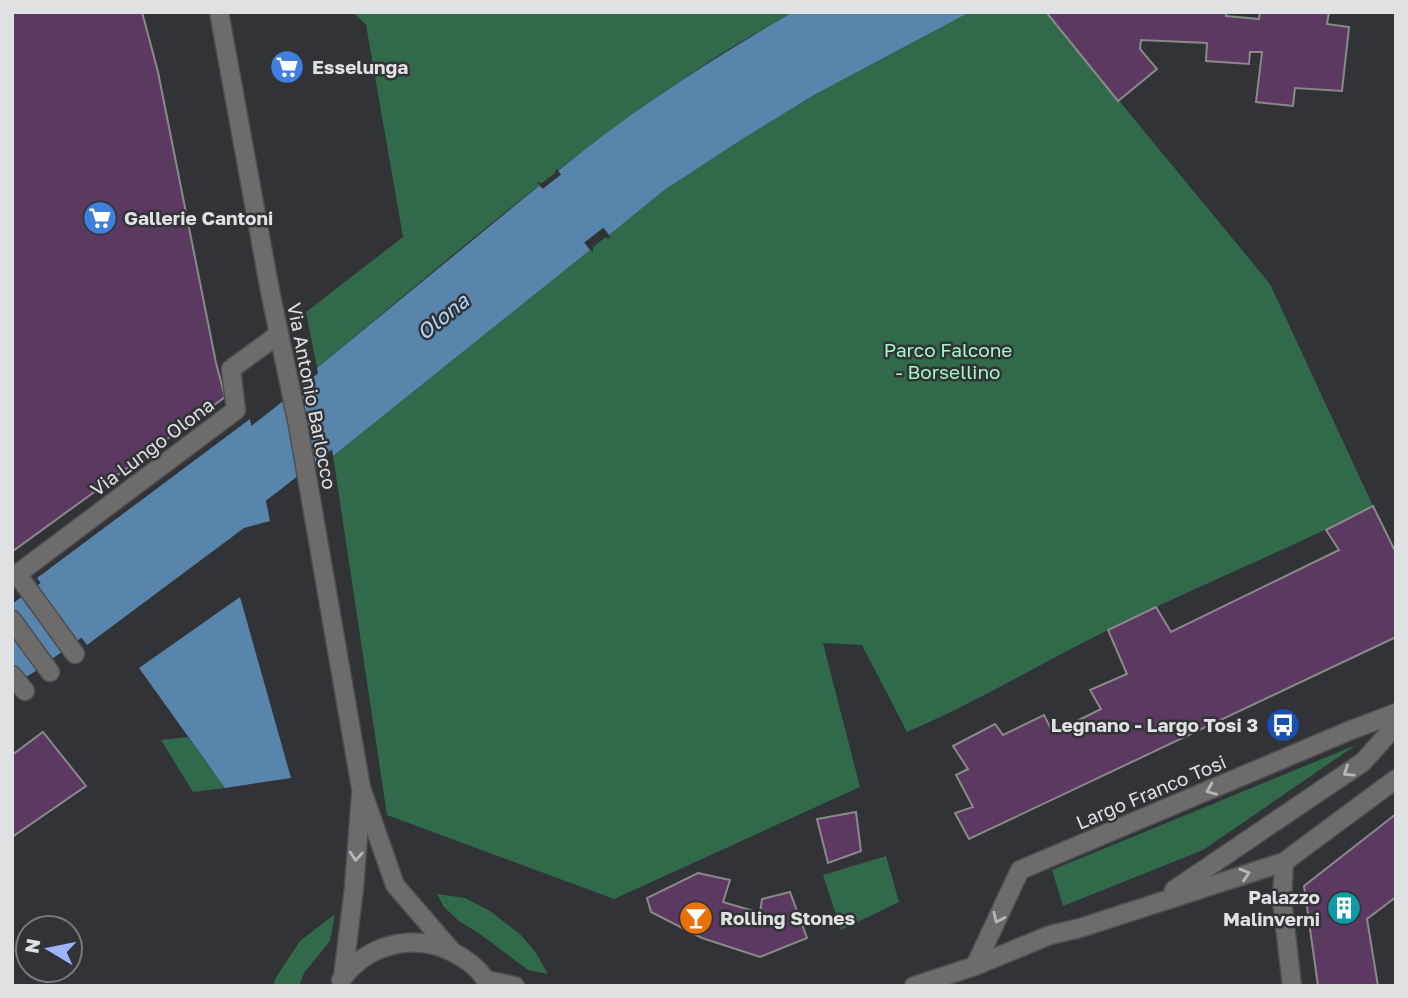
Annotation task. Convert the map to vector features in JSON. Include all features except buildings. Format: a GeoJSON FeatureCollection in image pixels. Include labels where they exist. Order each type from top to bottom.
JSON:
{"type":"FeatureCollection","features":[{"type":"Feature","properties":{"kind":"street","name":"Via Antonio Barlocco"},"geometry":{"type":"LineString","coordinates":[[219,12],[310,492],[361,788],[395,885],[451,950]]}},
{"type":"Feature","properties":{"kind":"street","name":"Via Lungo Olona"},"geometry":{"type":"LineString","coordinates":[[15,576],[236,410],[231,369],[279,334]]}},
{"type":"Feature","properties":{"kind":"street"},"geometry":{"type":"LineString","coordinates":[[15,576],[75,654]]}},
{"type":"Feature","properties":{"kind":"street"},"geometry":{"type":"LineString","coordinates":[[12,620],[50,672]]}},
{"type":"Feature","properties":{"kind":"street"},"geometry":{"type":"LineString","coordinates":[[12,675],[25,691]]}},
{"type":"Feature","properties":{"kind":"street","name":"Largo Franco Tosi"},"geometry":{"type":"LineString","coordinates":[[975,965],[1020,870],[1396,713]]}},
{"type":"Feature","properties":{"kind":"street"},"geometry":{"type":"LineString","coordinates":[[1156,902],[1363,762],[1396,724]]}},
{"type":"Feature","properties":{"kind":"street"},"geometry":{"type":"LineString","coordinates":[[914,986],[1050,935],[1080,928],[1284,862],[1396,779]]}},
{"type":"Feature","properties":{"kind":"street","name":"Via Antonio Barlocco"},"geometry":{"type":"LineString","coordinates":[[340,981],[354,888],[361,788]]}},
{"type":"Feature","properties":{"kind":"street"},"geometry":{"type":"LineString","coordinates":[[1284,862],[1282,900],[1292,986]]}},
{"type":"Feature","properties":{"kind":"street"},"geometry":{"type":"LineString","coordinates":[[340,981],[365,956],[392,944],[422,942],[451,950],[471,963],[488,983],[516,986]]}},
{"type":"Feature","properties":{"kind":"green space"},"geometry":{"type":"Polygon","coordinates":[[[353,12],[793,12],[710,61],[608,132],[509,209],[317,368],[306,312],[403,237],[366,25],[353,12]]]}},
{"type":"Feature","properties":{"kind":"green space","name":"Parco Falcone - Borsellino"},"geometry":{"type":"Polygon","coordinates":[[[970,12],[1046,12],[1270,284],[1373,506],[1112,628],[959,708],[907,732],[862,645],[823,643],[860,787],[614,899],[387,815],[333,456],[663,191],[814,95],[970,12]]]}},
{"type":"Feature","properties":{"kind":"green space"},"geometry":{"type":"Polygon","coordinates":[[[188,737],[225,788],[193,792],[161,740],[188,737]]]}},
{"type":"Feature","properties":{"kind":"green space"},"geometry":{"type":"Polygon","coordinates":[[[1356,745],[1203,850],[1063,906],[1052,870],[1356,745]]]}},
{"type":"Feature","properties":{"kind":"green space"},"geometry":{"type":"Polygon","coordinates":[[[886,856],[899,902],[841,930],[823,875],[886,856]]]}},
{"type":"Feature","properties":{"kind":"green space"},"geometry":{"type":"Polygon","coordinates":[[[437,894],[465,898],[490,911],[521,935],[548,974],[528,970],[459,921],[444,907],[437,894]]]}},
{"type":"Feature","properties":{"kind":"green space"},"geometry":{"type":"Polygon","coordinates":[[[335,914],[330,941],[304,973],[299,986],[274,986],[275,979],[300,941],[335,914]]]}},
{"type":"Feature","properties":{"kind":"water"},"geometry":{"type":"Polygon","coordinates":[[[793,12],[970,12],[814,95],[744,138],[663,191],[609,235],[558,171],[614,127],[672,87],[793,12]]]}},
{"type":"Feature","properties":{"kind":"water"},"geometry":{"type":"Polygon","coordinates":[[[540,185],[590,250],[333,456],[317,368],[540,185]]]}},
{"type":"Feature","properties":{"kind":"water"},"geometry":{"type":"Polygon","coordinates":[[[250,419],[270,521],[244,528],[87,645],[37,578],[250,419]]]}},
{"type":"Feature","properties":{"kind":"water"},"geometry":{"type":"Polygon","coordinates":[[[240,597],[291,778],[225,788],[139,668],[240,597]]]}},
{"type":"Feature","properties":{"kind":"pier"},"geometry":{"type":"Polygon","coordinates":[[[556,168],[611,238],[606,238],[555,173],[556,168]]]}},
{"type":"Feature","properties":{"kind":"pier"},"geometry":{"type":"Polygon","coordinates":[[[537,182],[542,183],[593,248],[593,253],[537,182]]]}},
{"type":"Feature","properties":{"kind":"pier"},"geometry":{"type":"Polygon","coordinates":[[[316,364],[333,460],[329,457],[313,368],[316,364]]]}},
{"type":"Feature","properties":{"kind":"pier"},"geometry":{"type":"Polygon","coordinates":[[[250,416],[254,419],[274,521],[271,525],[250,416]]]}},
{"type":"Feature","properties":{"kind":"waterway","name":"Olona"},"geometry":{"type":"LineString","coordinates":[[489,276],[639,157],[657,146]]}},
{"type":"Feature","properties":{"kind":"waterway","name":"Olona"},"geometry":{"type":"LineString","coordinates":[[12,646],[255,466],[397,353]]}},
{"type":"Feature","properties":{"kind":"place","name":"Esselunga"},"geometry":{"type":"Point","coordinates":[287,67]}},
{"type":"Feature","properties":{"kind":"place","name":"Gallerie Cantoni"},"geometry":{"type":"Point","coordinates":[100,218]}},
{"type":"Feature","properties":{"kind":"place","name":"Legnano - Largo Tosi 3"},"geometry":{"type":"Point","coordinates":[1283,725]}},
{"type":"Feature","properties":{"kind":"place","name":"Palazzo Malinverni"},"geometry":{"type":"Point","coordinates":[1344,908]}},
{"type":"Feature","properties":{"kind":"place","name":"Rolling Stones"},"geometry":{"type":"Point","coordinates":[696,918]}}]}
